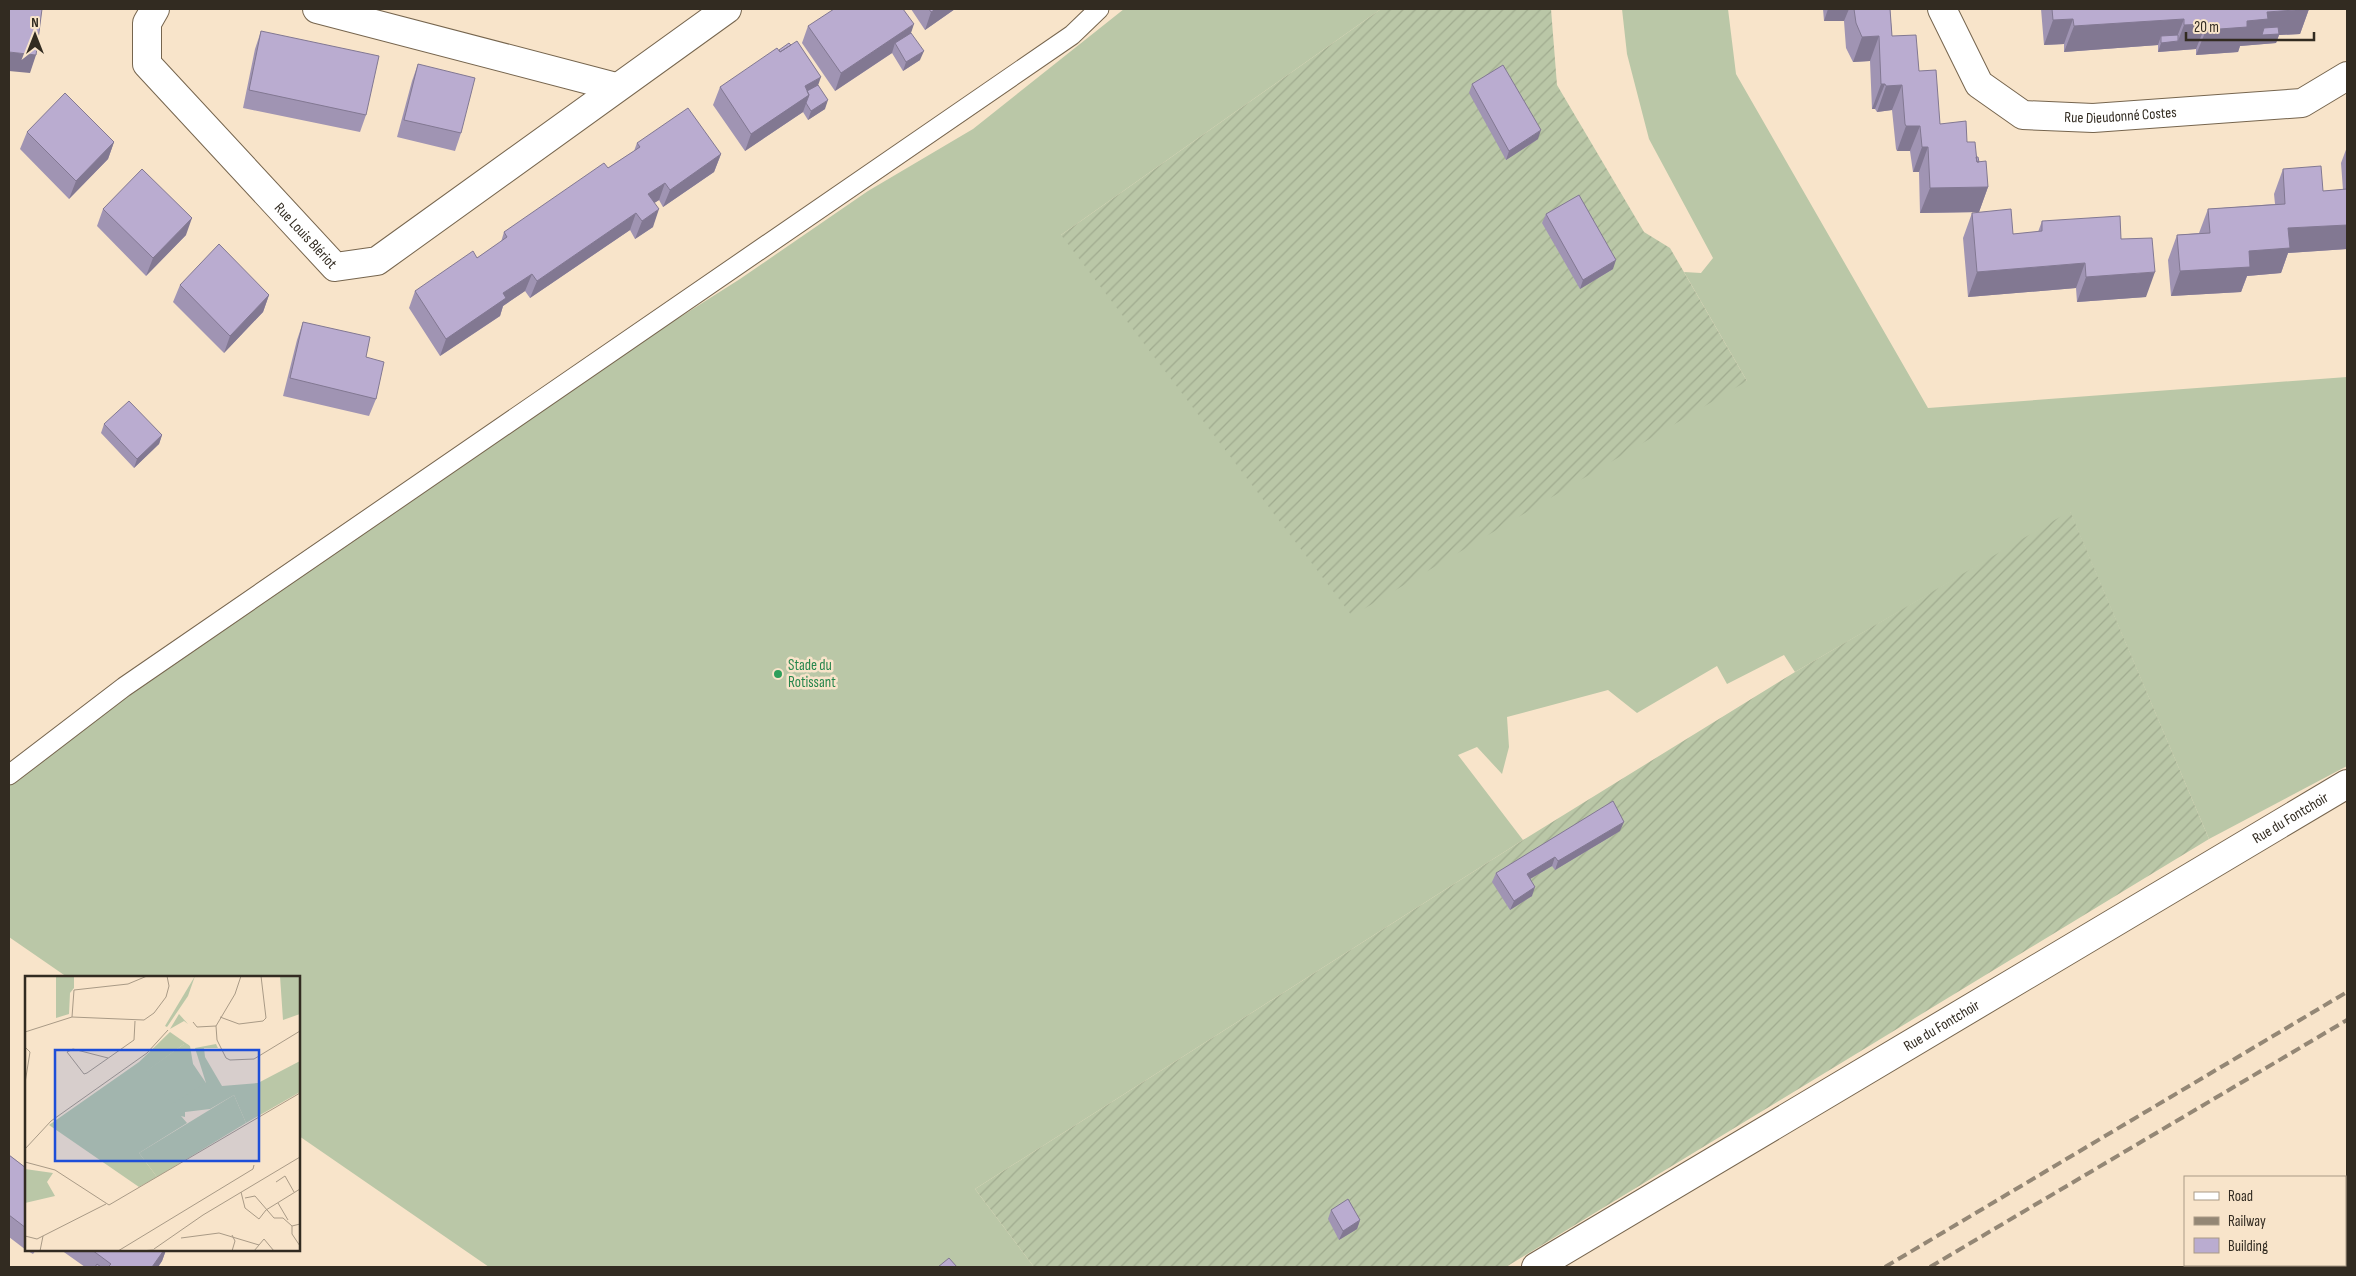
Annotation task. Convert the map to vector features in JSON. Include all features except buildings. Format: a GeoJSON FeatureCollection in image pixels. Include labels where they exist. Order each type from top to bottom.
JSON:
{"type":"FeatureCollection","features":[{"type":"Feature","properties":{"kind":"street","name":"Rue Louis Blériot"},"geometry":{"type":"LineString","coordinates":[[155,9],[147,23],[147,64],[335,267],[378,261],[616,87],[728,9]]}},
{"type":"Feature","properties":{"kind":"street"},"geometry":{"type":"LineString","coordinates":[[317,9],[616,87]]}},
{"type":"Feature","properties":{"kind":"street","name":"Rue Dieudonné Costes"},"geometry":{"type":"LineString","coordinates":[[1942,9],[1979,84],[2023,115],[2093,118],[2302,103],[2347,76]]}},
{"type":"Feature","properties":{"kind":"street","name":"Rue du Fontchoir"},"geometry":{"type":"LineString","coordinates":[[1536,1267],[2347,784]]}},
{"type":"Feature","properties":{"kind":"lane"},"geometry":{"type":"LineString","coordinates":[[9,775],[124,687],[1072,35],[1098,9]]}},
{"type":"Feature","properties":{"kind":"green space","name":"Stade du Rotissant"},"geometry":{"type":"Polygon","coordinates":[[[1124,9],[1381,9],[1061,235],[1747,381],[1684,272],[1701,273],[1713,258],[1649,139],[1627,54],[1622,9],[1728,9],[1736,74],[1928,408],[2347,377],[2347,766],[2209,839],[2070,512],[1795,672],[1784,655],[1727,684],[1717,666],[1637,713],[1608,690],[1507,717],[1509,747],[1502,774],[1477,747],[1458,755],[1523,840],[975,1189],[1034,1267],[489,1267],[300,1137],[300,976],[66,976],[9,937],[9,784],[78,731],[625,352],[740,279],[868,191],[973,129],[1124,9]]]}},
{"type":"Feature","properties":{"kind":"green space"},"geometry":{"type":"Polygon","coordinates":[[[1381,9],[1551,9],[1557,85],[1644,232],[1670,248],[1747,381],[1352,616],[1061,235],[1381,9]]]}},
{"type":"Feature","properties":{"kind":"green space"},"geometry":{"type":"Polygon","coordinates":[[[2070,511],[2209,839],[1506,1267],[1034,1267],[975,1189],[1523,840],[1795,672],[2070,511]]]}},
{"type":"Feature","properties":{"kind":"railway"},"geometry":{"type":"LineString","coordinates":[[1885,1267],[2347,992]]}},
{"type":"Feature","properties":{"kind":"railway"},"geometry":{"type":"LineString","coordinates":[[1930,1267],[2347,1020]]}},
{"type":"Feature","properties":{"kind":"place","name":"Stade du Rotissant"},"geometry":{"type":"Point","coordinates":[778,674]}}]}
